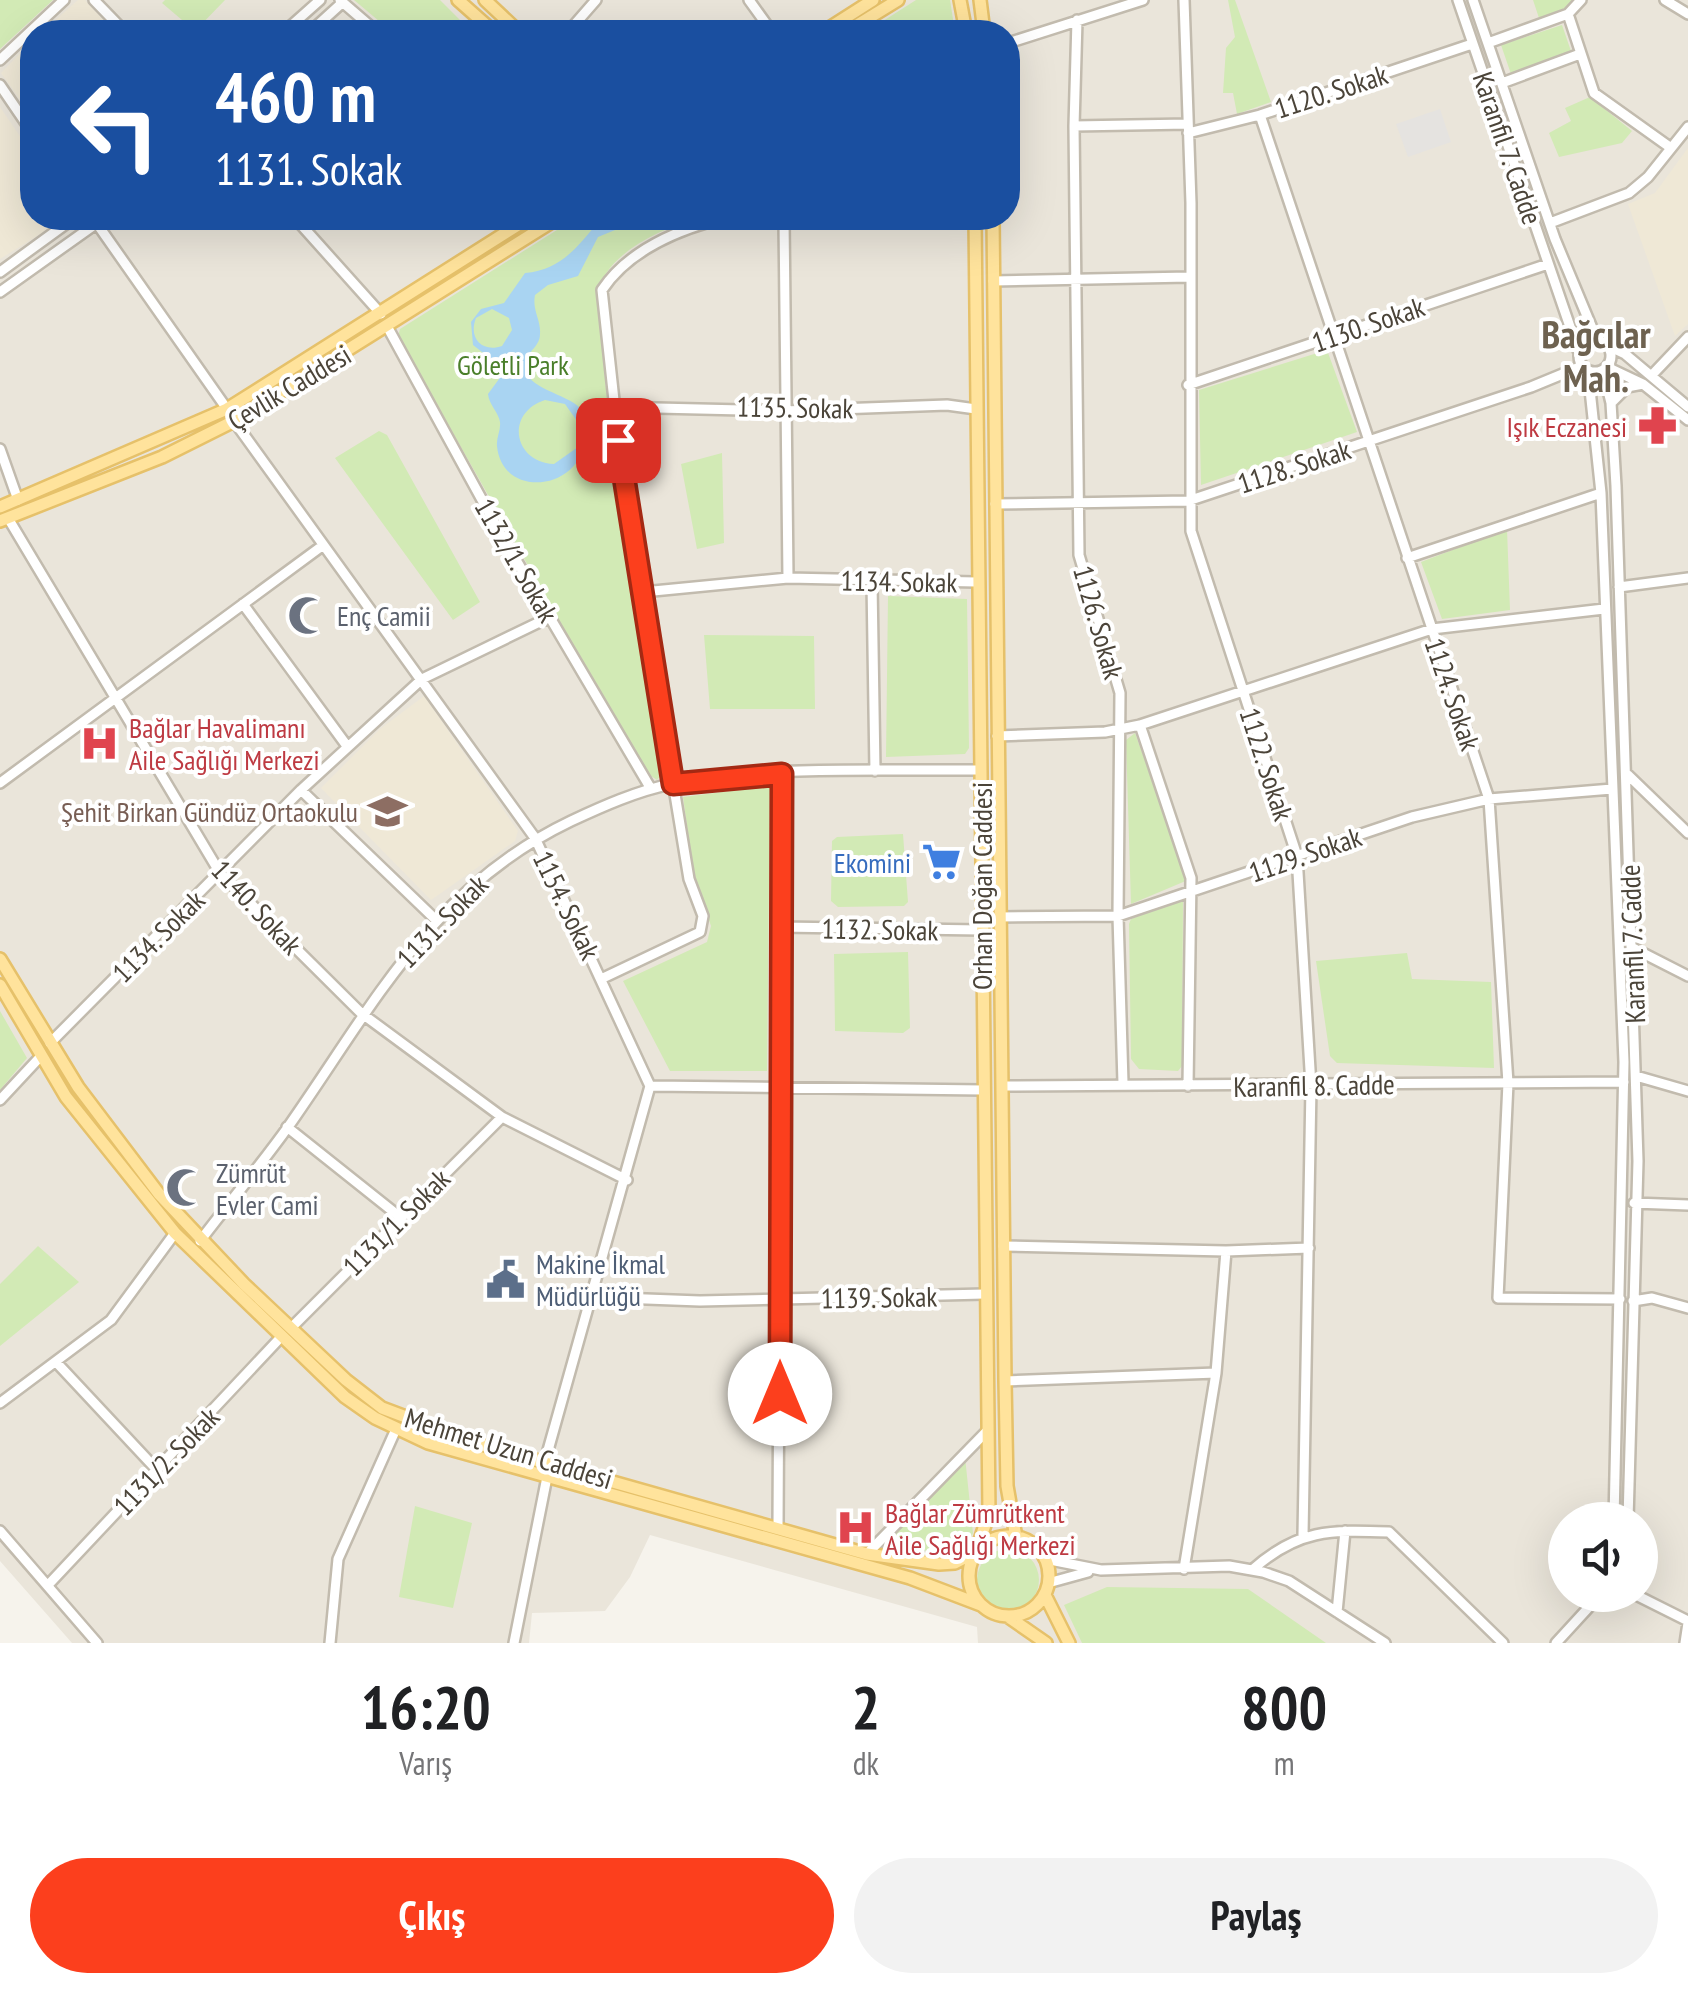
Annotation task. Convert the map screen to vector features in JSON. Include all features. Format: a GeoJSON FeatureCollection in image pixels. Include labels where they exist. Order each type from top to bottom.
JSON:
{"type":"FeatureCollection","features":[{"type":"Feature","properties":{"kind":"main road"},"geometry":{"type":"LineString","coordinates":[[458,0],[480,20]]}},
{"type":"Feature","properties":{"kind":"main road"},"geometry":{"type":"LineString","coordinates":[[485,0],[506,20]]}},
{"type":"Feature","properties":{"kind":"main road"},"geometry":{"type":"LineString","coordinates":[[842,20],[873,0]]}},
{"type":"Feature","properties":{"kind":"main road"},"geometry":{"type":"LineString","coordinates":[[866,20],[898,0]]}},
{"type":"Feature","properties":{"kind":"main road","name":"Çevlik Caddesi"},"geometry":{"type":"LineString","coordinates":[[3,515],[18,500],[231,415],[510,230]]}},
{"type":"Feature","properties":{"kind":"main road","name":"Çevlik Caddesi"},"geometry":{"type":"LineString","coordinates":[[3,515],[162,456],[388,328],[539,230]]}},
{"type":"Feature","properties":{"kind":"main road","name":"Orhan Doğan Caddesi"},"geometry":{"type":"LineString","coordinates":[[975,230],[989,1513],[976,1552]]}},
{"type":"Feature","properties":{"kind":"main road"},"geometry":{"type":"LineString","coordinates":[[993,230],[999,917],[1005,1086],[1006,1486],[1016,1536]]}},
{"type":"Feature","properties":{"kind":"main road","name":"Mehmet Uzun Caddesi"},"geometry":{"type":"LineString","coordinates":[[0,959],[96,1114],[200,1241],[286,1332],[394,1414],[475,1443],[867,1554],[940,1564],[955,1563],[976,1552]]}},
{"type":"Feature","properties":{"kind":"main road"},"geometry":{"type":"LineString","coordinates":[[0,986],[66,1097],[175,1233],[286,1332],[344,1397],[396,1429],[548,1477],[910,1578],[1007,1616],[1046,1643]]}},
{"type":"Feature","properties":{"kind":"main road"},"geometry":{"type":"LineString","coordinates":[[981,1605],[970,1585],[976,1552],[994,1539],[1016,1536],[1028,1541],[1045,1559],[1046,1589],[1069,1643]]}},
{"type":"Feature","properties":{"kind":"main road"},"geometry":{"type":"LineString","coordinates":[[1007,1616],[1029,1611],[1046,1589]]}},
{"type":"Feature","properties":{"kind":"street"},"geometry":{"type":"LineString","coordinates":[[43,20],[64,0]]}},
{"type":"Feature","properties":{"kind":"street"},"geometry":{"type":"LineString","coordinates":[[94,0],[113,20]]}},
{"type":"Feature","properties":{"kind":"street"},"geometry":{"type":"LineString","coordinates":[[298,20],[320,0]]}},
{"type":"Feature","properties":{"kind":"street"},"geometry":{"type":"LineString","coordinates":[[578,20],[596,0]]}},
{"type":"Feature","properties":{"kind":"street"},"geometry":{"type":"LineString","coordinates":[[1020,39],[1142,0]]}},
{"type":"Feature","properties":{"kind":"street","name":"1122. Sokak"},"geometry":{"type":"LineString","coordinates":[[1184,0],[1191,530],[1298,856],[1311,1086],[1303,1535]]}},
{"type":"Feature","properties":{"kind":"street","name":"Karanfil 7. Cadde"},"geometry":{"type":"LineString","coordinates":[[1458,0],[1579,353]]}},
{"type":"Feature","properties":{"kind":"street","name":"Karanfil 7. Cadde"},"geometry":{"type":"LineString","coordinates":[[1473,0],[1550,223],[1602,343]]}},
{"type":"Feature","properties":{"kind":"street"},"geometry":{"type":"LineString","coordinates":[[1488,43],[1568,14],[1581,0]]}},
{"type":"Feature","properties":{"kind":"street"},"geometry":{"type":"LineString","coordinates":[[1666,0],[1688,14]]}},
{"type":"Feature","properties":{"kind":"street"},"geometry":{"type":"LineString","coordinates":[[322,20],[342,1],[363,20]]}},
{"type":"Feature","properties":{"kind":"street"},"geometry":{"type":"LineString","coordinates":[[1568,14],[1594,92],[1671,148]]}},
{"type":"Feature","properties":{"kind":"street","name":"1126. Sokak"},"geometry":{"type":"LineString","coordinates":[[1077,20],[1074,126],[1079,555],[1114,666],[1122,728],[1118,916],[1124,1084]]}},
{"type":"Feature","properties":{"kind":"street"},"geometry":{"type":"LineString","coordinates":[[0,60],[20,41]]}},
{"type":"Feature","properties":{"kind":"street","name":"1120. Sokak"},"geometry":{"type":"LineString","coordinates":[[1074,126],[1188,128],[1260,115],[1472,44]]}},
{"type":"Feature","properties":{"kind":"street"},"geometry":{"type":"LineString","coordinates":[[1502,83],[1580,54]]}},
{"type":"Feature","properties":{"kind":"street"},"geometry":{"type":"LineString","coordinates":[[0,85],[20,114]]}},
{"type":"Feature","properties":{"kind":"street","name":"1124. Sokak"},"geometry":{"type":"LineString","coordinates":[[1260,115],[1489,799],[1508,1082],[1498,1298],[1620,1299]]}},
{"type":"Feature","properties":{"kind":"street"},"geometry":{"type":"LineString","coordinates":[[1550,223],[1630,193],[1688,127]]}},
{"type":"Feature","properties":{"kind":"street"},"geometry":{"type":"LineString","coordinates":[[4,269],[58,230]]}},
{"type":"Feature","properties":{"kind":"street"},"geometry":{"type":"LineString","coordinates":[[0,292],[85,230]]}},
{"type":"Feature","properties":{"kind":"street","name":"1154. Sokak"},"geometry":{"type":"LineString","coordinates":[[105,230],[322,546],[534,838],[650,1086]]}},
{"type":"Feature","properties":{"kind":"street"},"geometry":{"type":"LineString","coordinates":[[305,230],[381,314]]}},
{"type":"Feature","properties":{"kind":"street"},"geometry":{"type":"LineString","coordinates":[[602,978],[661,954],[702,928],[673,784],[614,407],[602,290],[617,267],[680,230]]}},
{"type":"Feature","properties":{"kind":"street"},"geometry":{"type":"LineString","coordinates":[[784,230],[788,578]]}},
{"type":"Feature","properties":{"kind":"street","name":"1130. Sokak"},"geometry":{"type":"LineString","coordinates":[[1188,384],[1548,264]]}},
{"type":"Feature","properties":{"kind":"street"},"geometry":{"type":"LineString","coordinates":[[4,269],[30,271]]}},
{"type":"Feature","properties":{"kind":"street"},"geometry":{"type":"LineString","coordinates":[[993,281],[1190,277]]}},
{"type":"Feature","properties":{"kind":"street","name":"1132/1. Sokak"},"geometry":{"type":"LineString","coordinates":[[388,328],[651,789]]}},
{"type":"Feature","properties":{"kind":"street"},"geometry":{"type":"LineString","coordinates":[[1651,376],[1688,337]]}},
{"type":"Feature","properties":{"kind":"street"},"geometry":{"type":"LineString","coordinates":[[1688,406],[1602,343],[1587,342],[1579,353],[1585,368],[1605,368],[1644,384],[1688,420]]}},
{"type":"Feature","properties":{"kind":"street"},"geometry":{"type":"LineString","coordinates":[[1602,343],[1611,354],[1605,368]]}},
{"type":"Feature","properties":{"kind":"street","name":"Karanfil 7. Cadde"},"geometry":{"type":"LineString","coordinates":[[1585,368],[1600,493],[1624,1082],[1614,1502]]}},
{"type":"Feature","properties":{"kind":"street","name":"1128. Sokak"},"geometry":{"type":"LineString","coordinates":[[995,504],[1188,500],[1585,368]]}},
{"type":"Feature","properties":{"kind":"street","name":"Karanfil 7. Cadde"},"geometry":{"type":"LineString","coordinates":[[1605,368],[1612,403],[1636,1076],[1628,1502]]}},
{"type":"Feature","properties":{"kind":"street"},"geometry":{"type":"LineString","coordinates":[[1612,403],[1627,387],[1644,384]]}},
{"type":"Feature","properties":{"kind":"street","name":"1135. Sokak"},"geometry":{"type":"LineString","coordinates":[[614,407],[784,411],[946,405],[976,409]]}},
{"type":"Feature","properties":{"kind":"street"},"geometry":{"type":"LineString","coordinates":[[0,450],[18,500]]}},
{"type":"Feature","properties":{"kind":"street"},"geometry":{"type":"LineString","coordinates":[[1407,558],[1600,493]]}},
{"type":"Feature","properties":{"kind":"street","name":"1140. Sokak"},"geometry":{"type":"LineString","coordinates":[[3,515],[220,873],[361,1013],[502,1118],[626,1180]]}},
{"type":"Feature","properties":{"kind":"street"},"geometry":{"type":"LineString","coordinates":[[0,783],[322,546]]}},
{"type":"Feature","properties":{"kind":"street","name":"1134. Sokak"},"geometry":{"type":"LineString","coordinates":[[643,592],[788,578],[872,584],[976,582]]}},
{"type":"Feature","properties":{"kind":"street"},"geometry":{"type":"LineString","coordinates":[[1618,587],[1688,578]]}},
{"type":"Feature","properties":{"kind":"street"},"geometry":{"type":"LineString","coordinates":[[872,584],[874,771]]}},
{"type":"Feature","properties":{"kind":"street"},"geometry":{"type":"LineString","coordinates":[[243,604],[347,746]]}},
{"type":"Feature","properties":{"kind":"street"},"geometry":{"type":"LineString","coordinates":[[997,736],[1105,732],[1140,726],[1432,629],[1604,609]]}},
{"type":"Feature","properties":{"kind":"street","name":"1134. Sokak"},"geometry":{"type":"LineString","coordinates":[[50,1044],[301,790],[422,680],[550,617]]}},
{"type":"Feature","properties":{"kind":"street"},"geometry":{"type":"LineString","coordinates":[[1140,726],[1192,878],[1188,1086]]}},
{"type":"Feature","properties":{"kind":"street","name":"1131. Sokak"},"geometry":{"type":"LineString","coordinates":[[200,1241],[288,1127],[361,1013],[435,919],[534,838],[651,789],[673,784],[782,774],[981,770]]}},
{"type":"Feature","properties":{"kind":"street"},"geometry":{"type":"LineString","coordinates":[[778,1528],[782,774]]}},
{"type":"Feature","properties":{"kind":"street"},"geometry":{"type":"LineString","coordinates":[[1628,775],[1688,832]]}},
{"type":"Feature","properties":{"kind":"street","name":"1129. Sokak"},"geometry":{"type":"LineString","coordinates":[[999,917],[1118,916],[1412,817],[1489,799],[1612,789]]}},
{"type":"Feature","properties":{"kind":"street"},"geometry":{"type":"LineString","coordinates":[[301,790],[435,919]]}},
{"type":"Feature","properties":{"kind":"street","name":"1132. Sokak"},"geometry":{"type":"LineString","coordinates":[[780,927],[981,930]]}},
{"type":"Feature","properties":{"kind":"street"},"geometry":{"type":"LineString","coordinates":[[1633,948],[1688,976]]}},
{"type":"Feature","properties":{"kind":"street"},"geometry":{"type":"LineString","coordinates":[[0,1100],[41,1056]]}},
{"type":"Feature","properties":{"kind":"street"},"geometry":{"type":"LineString","coordinates":[[1636,1076],[1688,1091]]}},
{"type":"Feature","properties":{"kind":"street","name":"Karanfil 8. Cadde"},"geometry":{"type":"LineString","coordinates":[[1005,1086],[1624,1082]]}},
{"type":"Feature","properties":{"kind":"street"},"geometry":{"type":"LineString","coordinates":[[545,1461],[650,1086],[983,1090]]}},
{"type":"Feature","properties":{"kind":"street","name":"1131/1. Sokak"},"geometry":{"type":"LineString","coordinates":[[286,1332],[502,1118]]}},
{"type":"Feature","properties":{"kind":"street"},"geometry":{"type":"LineString","coordinates":[[288,1127],[400,1217]]}},
{"type":"Feature","properties":{"kind":"street"},"geometry":{"type":"LineString","coordinates":[[1634,1204],[1688,1204]]}},
{"type":"Feature","properties":{"kind":"street"},"geometry":{"type":"LineString","coordinates":[[0,1403],[111,1320],[175,1233]]}},
{"type":"Feature","properties":{"kind":"street"},"geometry":{"type":"LineString","coordinates":[[1004,1246],[1226,1251],[1309,1248]]}},
{"type":"Feature","properties":{"kind":"street"},"geometry":{"type":"LineString","coordinates":[[1184,1569],[1216,1373],[1226,1251]]}},
{"type":"Feature","properties":{"kind":"street","name":"1139. Sokak"},"geometry":{"type":"LineString","coordinates":[[593,1296],[782,1299],[984,1294]]}},
{"type":"Feature","properties":{"kind":"street"},"geometry":{"type":"LineString","coordinates":[[1633,1301],[1652,1298],[1688,1308]]}},
{"type":"Feature","properties":{"kind":"street","name":"1131/2. Sokak"},"geometry":{"type":"LineString","coordinates":[[49,1584],[286,1332]]}},
{"type":"Feature","properties":{"kind":"street"},"geometry":{"type":"LineString","coordinates":[[56,1362],[157,1470]]}},
{"type":"Feature","properties":{"kind":"street"},"geometry":{"type":"LineString","coordinates":[[1005,1381],[1216,1373]]}},
{"type":"Feature","properties":{"kind":"street"},"geometry":{"type":"LineString","coordinates":[[330,1643],[338,1559],[396,1429]]}},
{"type":"Feature","properties":{"kind":"street"},"geometry":{"type":"LineString","coordinates":[[867,1554],[987,1431]]}},
{"type":"Feature","properties":{"kind":"street"},"geometry":{"type":"LineString","coordinates":[[514,1643],[548,1477]]}},
{"type":"Feature","properties":{"kind":"street"},"geometry":{"type":"LineString","coordinates":[[1337,1612],[1345,1531]]}},
{"type":"Feature","properties":{"kind":"street"},"geometry":{"type":"LineString","coordinates":[[0,1532],[98,1643]]}},
{"type":"Feature","properties":{"kind":"street"},"geometry":{"type":"LineString","coordinates":[[1252,1570],[1277,1547],[1303,1535],[1390,1532],[1403,1540],[1503,1643]]}},
{"type":"Feature","properties":{"kind":"street"},"geometry":{"type":"LineString","coordinates":[[1045,1559],[1101,1570],[1252,1570],[1288,1581],[1385,1643]]}},
{"type":"Feature","properties":{"kind":"street"},"geometry":{"type":"LineString","coordinates":[[1046,1589],[1101,1570]]}},
{"type":"Feature","properties":{"kind":"street"},"geometry":{"type":"LineString","coordinates":[[1658,1606],[1688,1622],[1685,1643]]}},
{"type":"Feature","properties":{"kind":"street"},"geometry":{"type":"LineString","coordinates":[[1556,1643],[1584,1612]]}},
{"type":"Feature","properties":{"kind":"shaded area"},"geometry":{"type":"Polygon","coordinates":[[[0,0],[1688,0],[1688,1643],[978,1643],[977,1627],[650,1535],[630,1577],[605,1611],[532,1613],[529,1643],[72,1643],[0,1561],[0,0]]]}},
{"type":"Feature","properties":{"kind":"shaded area"},"geometry":{"type":"Polygon","coordinates":[[[78,0],[85,0],[103,20],[56,20],[78,0]]]}},
{"type":"Feature","properties":{"kind":"shaded area"},"geometry":{"type":"Polygon","coordinates":[[[20,53],[20,99],[1,73],[20,53]]]}},
{"type":"Feature","properties":{"kind":"shaded area"},"geometry":{"type":"Polygon","coordinates":[[[0,107],[20,136],[20,230],[47,230],[0,259],[0,107]]]}},
{"type":"Feature","properties":{"kind":"shaded area"},"geometry":{"type":"Polygon","coordinates":[[[1440,109],[1451,142],[1408,157],[1396,124],[1440,109]]]}},
{"type":"Feature","properties":{"kind":"shaded area"},"geometry":{"type":"Polygon","coordinates":[[[1688,148],[1688,324],[1675,336],[1628,204],[1655,193],[1688,148]]]}},
{"type":"Feature","properties":{"kind":"shaded area","name":"Şehit Birkan Gündüz Ortaokulu"},"geometry":{"type":"Polygon","coordinates":[[[424,696],[518,831],[515,841],[431,900],[321,788],[380,729],[424,696]]]}},
{"type":"Feature","properties":{"kind":"green space"},"geometry":{"type":"Polygon","coordinates":[[[0,0],[53,0],[31,20],[20,20],[20,31],[0,49],[0,0]]]}},
{"type":"Feature","properties":{"kind":"green space"},"geometry":{"type":"Polygon","coordinates":[[[225,0],[206,20],[182,20],[162,3],[225,0]]]}},
{"type":"Feature","properties":{"kind":"green space"},"geometry":{"type":"Polygon","coordinates":[[[354,0],[440,0],[460,20],[378,20],[354,0]]]}},
{"type":"Feature","properties":{"kind":"green space"},"geometry":{"type":"Polygon","coordinates":[[[916,0],[950,0],[953,20],[885,20],[916,0]]]}},
{"type":"Feature","properties":{"kind":"green space"},"geometry":{"type":"Polygon","coordinates":[[[1228,0],[1235,0],[1271,102],[1237,114],[1233,93],[1223,93],[1226,48],[1235,37],[1228,0]]]}},
{"type":"Feature","properties":{"kind":"green space"},"geometry":{"type":"Polygon","coordinates":[[[1533,0],[1572,0],[1564,9],[1540,21],[1533,0]]]}},
{"type":"Feature","properties":{"kind":"green space"},"geometry":{"type":"Polygon","coordinates":[[[1562,25],[1572,54],[1511,74],[1501,45],[1562,25]]]}},
{"type":"Feature","properties":{"kind":"green space"},"geometry":{"type":"Polygon","coordinates":[[[1590,97],[1632,131],[1622,143],[1559,157],[1549,133],[1571,121],[1565,108],[1590,97]]]}},
{"type":"Feature","properties":{"kind":"green space","name":"Göletli Park"},"geometry":{"type":"Polygon","coordinates":[[[557,230],[666,230],[620,257],[601,283],[597,299],[610,428],[665,771],[657,780],[645,772],[398,336],[400,329],[557,230]]]}},
{"type":"Feature","properties":{"kind":"green space"},"geometry":{"type":"Polygon","coordinates":[[[1327,350],[1357,432],[1201,485],[1199,390],[1327,350]]]}},
{"type":"Feature","properties":{"kind":"green space"},"geometry":{"type":"Polygon","coordinates":[[[379,431],[387,435],[480,602],[453,620],[335,458],[379,431]]]}},
{"type":"Feature","properties":{"kind":"green space"},"geometry":{"type":"Polygon","coordinates":[[[722,453],[724,543],[697,549],[681,464],[722,453]]]}},
{"type":"Feature","properties":{"kind":"green space"},"geometry":{"type":"Polygon","coordinates":[[[1507,529],[1510,610],[1442,619],[1421,562],[1507,529]]]}},
{"type":"Feature","properties":{"kind":"green space"},"geometry":{"type":"Polygon","coordinates":[[[888,596],[967,599],[969,748],[965,754],[886,757],[888,596]]]}},
{"type":"Feature","properties":{"kind":"green space"},"geometry":{"type":"Polygon","coordinates":[[[704,635],[814,636],[815,709],[710,709],[704,635]]]}},
{"type":"Feature","properties":{"kind":"green space"},"geometry":{"type":"Polygon","coordinates":[[[1135,733],[1188,880],[1131,904],[1126,740],[1135,733]]]}},
{"type":"Feature","properties":{"kind":"green space"},"geometry":{"type":"Polygon","coordinates":[[[770,786],[767,1071],[670,1071],[623,981],[707,942],[711,926],[694,876],[683,797],[770,786]]]}},
{"type":"Feature","properties":{"kind":"green space"},"geometry":{"type":"Polygon","coordinates":[[[903,834],[908,902],[904,906],[838,907],[831,901],[832,841],[837,837],[903,834]]]}},
{"type":"Feature","properties":{"kind":"green space"},"geometry":{"type":"Polygon","coordinates":[[[1173,902],[1183,902],[1182,1066],[1178,1071],[1139,1069],[1131,1059],[1129,924],[1131,919],[1173,902]]]}},
{"type":"Feature","properties":{"kind":"green space"},"geometry":{"type":"Polygon","coordinates":[[[908,952],[910,1028],[903,1033],[835,1031],[834,954],[908,952]]]}},
{"type":"Feature","properties":{"kind":"green space"},"geometry":{"type":"Polygon","coordinates":[[[1407,953],[1412,979],[1491,982],[1494,1068],[1337,1063],[1330,1056],[1316,961],[1407,953]]]}},
{"type":"Feature","properties":{"kind":"green space"},"geometry":{"type":"Polygon","coordinates":[[[0,1011],[27,1058],[0,1090],[0,1011]]]}},
{"type":"Feature","properties":{"kind":"green space"},"geometry":{"type":"Polygon","coordinates":[[[38,1246],[79,1282],[0,1346],[0,1284],[38,1246]]]}},
{"type":"Feature","properties":{"kind":"green space"},"geometry":{"type":"Polygon","coordinates":[[[965,1457],[973,1533],[966,1548],[947,1554],[883,1544],[965,1457]]]}},
{"type":"Feature","properties":{"kind":"green space"},"geometry":{"type":"Polygon","coordinates":[[[415,1506],[472,1523],[453,1608],[399,1597],[415,1506]]]}},
{"type":"Feature","properties":{"kind":"green space"},"geometry":{"type":"Polygon","coordinates":[[[1008,1549],[1030,1558],[1039,1580],[1030,1602],[1008,1611],[986,1602],[977,1580],[986,1558],[1008,1549]]]}},
{"type":"Feature","properties":{"kind":"green space"},"geometry":{"type":"Polygon","coordinates":[[[1107,1587],[1248,1589],[1326,1643],[1082,1643],[1064,1605],[1107,1587]]]}},
{"type":"Feature","properties":{"kind":"water"},"geometry":{"type":"Polygon","coordinates":[[[591,230],[615,230],[598,237],[578,276],[548,285],[535,295],[540,338],[527,357],[525,370],[535,383],[580,408],[585,435],[581,456],[569,471],[552,480],[534,482],[517,478],[504,466],[497,446],[500,422],[488,394],[499,379],[500,366],[473,345],[471,322],[481,309],[504,303],[525,273],[550,267],[569,254],[591,230]],[[492,309],[476,318],[474,332],[478,342],[488,347],[502,346],[512,330],[509,318],[492,309]],[[545,400],[532,406],[519,425],[523,446],[540,461],[554,464],[578,447],[582,428],[565,404],[545,400]]]}},
{"type":"Feature","properties":{"kind":"place","name":"Işık Eczanesi"},"geometry":{"type":"Point","coordinates":[1657,426]}},
{"type":"Feature","properties":{"kind":"place","name":"Enç Camii"},"geometry":{"type":"Point","coordinates":[307,615]}},
{"type":"Feature","properties":{"kind":"place","name":"Bağlar Havalimanı Aile Sağlığı Merkezi"},"geometry":{"type":"Point","coordinates":[99,743]}},
{"type":"Feature","properties":{"kind":"place","name":"Şehit Birkan Gündüz Ortaokulu"},"geometry":{"type":"Point","coordinates":[388,811]}},
{"type":"Feature","properties":{"kind":"place","name":"Ekomini"},"geometry":{"type":"Point","coordinates":[941,862]}},
{"type":"Feature","properties":{"kind":"place","name":"Zümrüt Evler Cami"},"geometry":{"type":"Point","coordinates":[186,1188]}},
{"type":"Feature","properties":{"kind":"place","name":"Makine İkmal Müdürlüğü"},"geometry":{"type":"Point","coordinates":[506,1279]}},
{"type":"Feature","properties":{"kind":"place","name":"Bağlar Zümrütkent Aile Sağlığı Merkezi"},"geometry":{"type":"Point","coordinates":[855,1528]}},
{"type":"Feature","properties":{"kind":"district","name":"Bağcılar Mah."},"geometry":{"type":"Point","coordinates":[1596,354]}},
{"type":"Feature","properties":{"kind":"route"},"geometry":{"type":"LineString","coordinates":[[618,440],[673,784],[782,774],[780,1394]]}}]}
